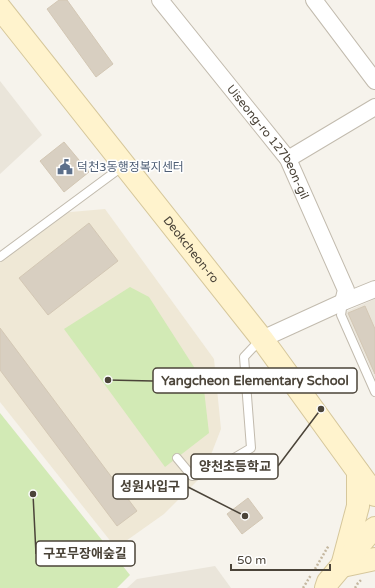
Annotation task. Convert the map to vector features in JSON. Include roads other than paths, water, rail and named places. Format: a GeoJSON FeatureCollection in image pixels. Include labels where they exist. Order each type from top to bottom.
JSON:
{"type":"FeatureCollection","features":[{"type":"Feature","properties":{"kind":"main road","name":"Deokcheon-ro"},"geometry":{"type":"LineString","coordinates":[[0,8],[262,339],[375,495]]}},
{"type":"Feature","properties":{"kind":"main road"},"geometry":{"type":"LineString","coordinates":[[342,566],[358,506],[358,472]]}},
{"type":"Feature","properties":{"kind":"main road"},"geometry":{"type":"LineString","coordinates":[[326,588],[328,582],[375,528]]}},
{"type":"Feature","properties":{"kind":"main road"},"geometry":{"type":"LineString","coordinates":[[342,566],[375,559]]}},
{"type":"Feature","properties":{"kind":"street","name":"Uiseong-ro 127beon-gil"},"geometry":{"type":"LineString","coordinates":[[160,0],[288,160],[346,290],[343,302]]}},
{"type":"Feature","properties":{"kind":"street"},"geometry":{"type":"LineString","coordinates":[[314,0],[375,81]]}},
{"type":"Feature","properties":{"kind":"street"},"geometry":{"type":"LineString","coordinates":[[288,160],[375,107]]}},
{"type":"Feature","properties":{"kind":"street"},"geometry":{"type":"LineString","coordinates":[[262,339],[375,289]]}},
{"type":"Feature","properties":{"kind":"lane"},"geometry":{"type":"LineString","coordinates":[[0,257],[124,165]]}},
{"type":"Feature","properties":{"kind":"lane"},"geometry":{"type":"LineString","coordinates":[[343,302],[341,315],[375,392]]}},
{"type":"Feature","properties":{"kind":"lane"},"geometry":{"type":"LineString","coordinates":[[178,458],[192,476],[209,473],[252,448],[244,357],[262,339]]}},
{"type":"Feature","properties":{"kind":"place","name":"덕천3동행정복지센터"},"geometry":{"type":"Point","coordinates":[65,167]}},
{"type":"Feature","properties":{"kind":"place","name":"Yangcheon Elementary School"},"geometry":{"type":"Point","coordinates":[108,380]}},
{"type":"Feature","properties":{"kind":"place","name":"양천초등학교"},"geometry":{"type":"Point","coordinates":[321,409]}},
{"type":"Feature","properties":{"kind":"place","name":"구포무장애숲길"},"geometry":{"type":"Point","coordinates":[33,494]}},
{"type":"Feature","properties":{"kind":"place","name":"성원사입구"},"geometry":{"type":"Point","coordinates":[245,516]}}]}
